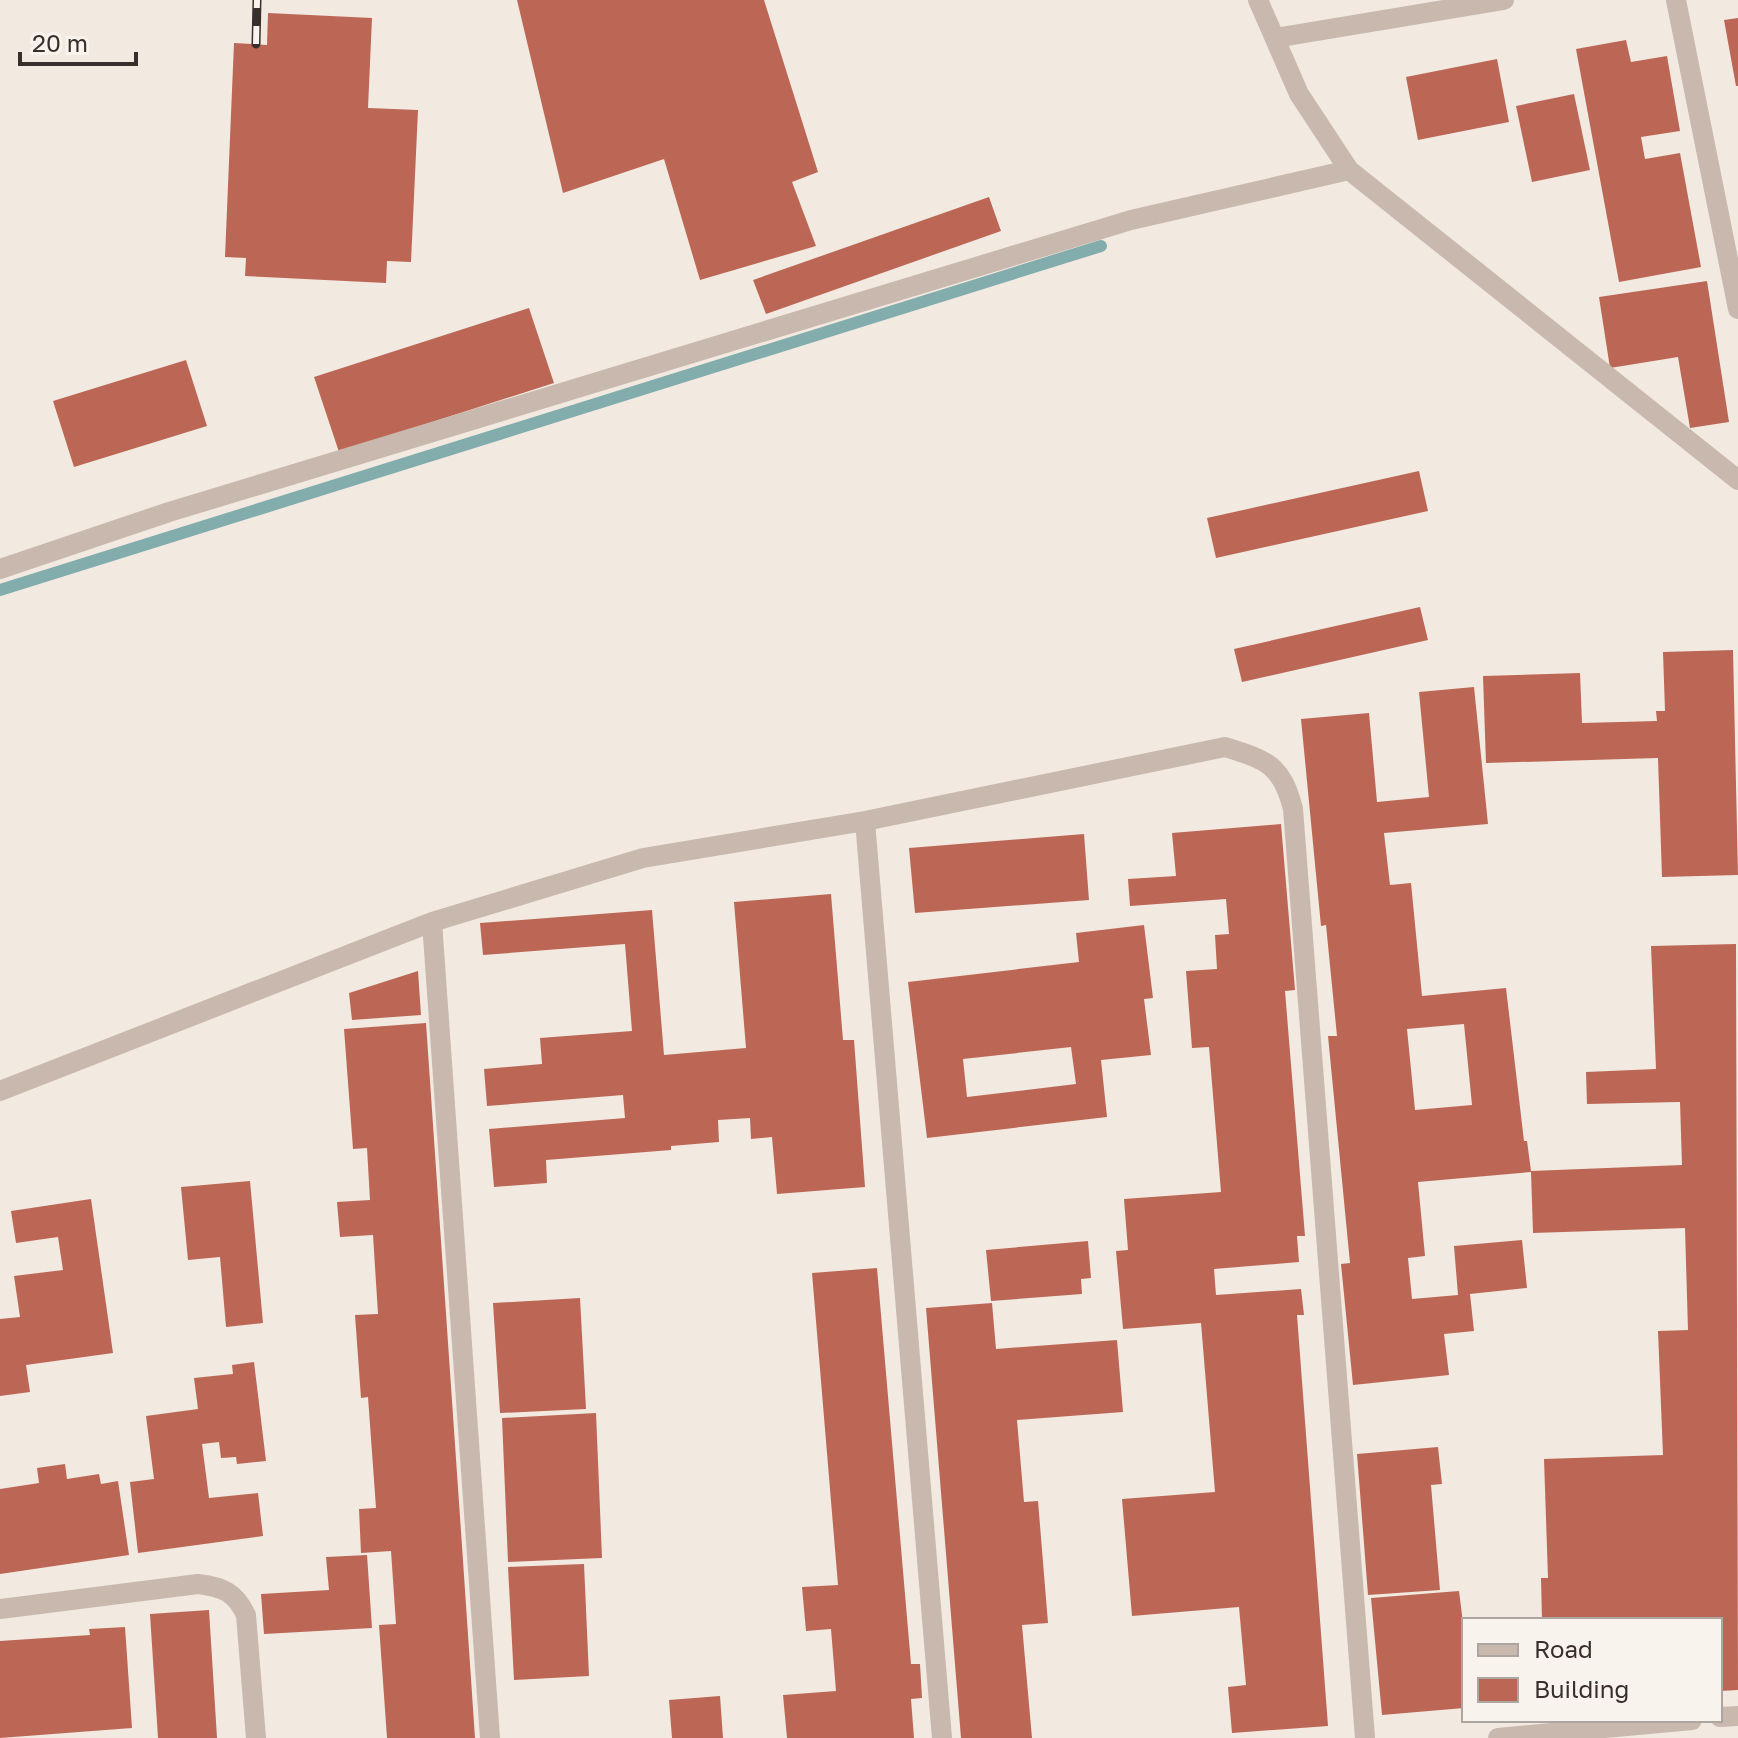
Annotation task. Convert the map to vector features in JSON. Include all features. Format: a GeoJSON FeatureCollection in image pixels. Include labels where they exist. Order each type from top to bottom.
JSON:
{"type":"FeatureCollection","features":[{"type":"Feature","properties":{"kind":"street"},"geometry":{"type":"LineString","coordinates":[[1258,0],[1299,94],[1349,170],[1738,480]]}},
{"type":"Feature","properties":{"kind":"street"},"geometry":{"type":"LineString","coordinates":[[1275,38],[1504,0]]}},
{"type":"Feature","properties":{"kind":"street"},"geometry":{"type":"LineString","coordinates":[[1676,0],[1738,309]]}},
{"type":"Feature","properties":{"kind":"street"},"geometry":{"type":"LineString","coordinates":[[0,569],[169,512],[1101,229],[1349,170]]}},
{"type":"Feature","properties":{"kind":"street"},"geometry":{"type":"LineString","coordinates":[[0,1091],[432,922],[643,858],[865,821],[1225,747],[1259,758],[1286,781],[1293,809],[1365,1738]]}},
{"type":"Feature","properties":{"kind":"street"},"geometry":{"type":"LineString","coordinates":[[865,821],[942,1738]]}},
{"type":"Feature","properties":{"kind":"street"},"geometry":{"type":"LineString","coordinates":[[432,922],[490,1738]]}},
{"type":"Feature","properties":{"kind":"street"},"geometry":{"type":"LineString","coordinates":[[0,1609],[198,1584],[220,1587],[238,1598],[246,1615],[256,1738]]}},
{"type":"Feature","properties":{"kind":"street"},"geometry":{"type":"LineString","coordinates":[[1498,1738],[1670,1722]]}},
{"type":"Feature","properties":{"kind":"building"},"geometry":{"type":"Polygon","coordinates":[[[517,0],[764,0],[818,172],[792,182],[816,246],[700,280],[664,159],[563,193],[517,0]]]}},
{"type":"Feature","properties":{"kind":"building"},"geometry":{"type":"Polygon","coordinates":[[[268,13],[372,18],[368,108],[418,110],[411,262],[387,261],[386,283],[245,276],[246,258],[225,257],[234,43],[267,45],[268,13]]]}},
{"type":"Feature","properties":{"kind":"building"},"geometry":{"type":"Polygon","coordinates":[[[1738,18],[1738,86],[1736,86],[1724,20],[1738,18]]]}},
{"type":"Feature","properties":{"kind":"building"},"geometry":{"type":"Polygon","coordinates":[[[1626,40],[1631,62],[1667,56],[1680,131],[1641,137],[1645,159],[1680,153],[1701,267],[1619,282],[1576,49],[1626,40]]]}},
{"type":"Feature","properties":{"kind":"building"},"geometry":{"type":"Polygon","coordinates":[[[1497,59],[1509,122],[1418,140],[1406,77],[1497,59]]]}},
{"type":"Feature","properties":{"kind":"building"},"geometry":{"type":"Polygon","coordinates":[[[1574,94],[1590,170],[1532,182],[1516,106],[1574,94]]]}},
{"type":"Feature","properties":{"kind":"building"},"geometry":{"type":"Polygon","coordinates":[[[989,197],[1001,231],[766,314],[753,280],[989,197]]]}},
{"type":"Feature","properties":{"kind":"building"},"geometry":{"type":"Polygon","coordinates":[[[1707,281],[1729,422],[1690,428],[1678,357],[1610,368],[1599,297],[1707,281]]]}},
{"type":"Feature","properties":{"kind":"building"},"geometry":{"type":"Polygon","coordinates":[[[529,308],[554,383],[339,452],[314,377],[529,308]]]}},
{"type":"Feature","properties":{"kind":"building"},"geometry":{"type":"Polygon","coordinates":[[[186,360],[207,426],[74,467],[53,401],[186,360]]]}},
{"type":"Feature","properties":{"kind":"building"},"geometry":{"type":"Polygon","coordinates":[[[1419,471],[1428,511],[1216,558],[1207,518],[1419,471]]]}},
{"type":"Feature","properties":{"kind":"building"},"geometry":{"type":"Polygon","coordinates":[[[1420,607],[1428,640],[1242,682],[1234,649],[1420,607]]]}},
{"type":"Feature","properties":{"kind":"building"},"geometry":{"type":"Polygon","coordinates":[[[1733,650],[1738,875],[1662,877],[1658,758],[1486,763],[1483,676],[1580,673],[1582,723],[1657,721],[1656,711],[1665,711],[1663,652],[1733,650]]]}},
{"type":"Feature","properties":{"kind":"building"},"geometry":{"type":"Polygon","coordinates":[[[1474,687],[1488,824],[1384,833],[1390,885],[1411,883],[1422,996],[1506,988],[1524,1141],[1527,1141],[1531,1171],[1682,1165],[1680,1102],[1587,1104],[1586,1072],[1656,1069],[1651,946],[1736,944],[1738,1690],[1722,1691],[1722,1618],[1542,1618],[1541,1578],[1548,1578],[1544,1459],[1663,1455],[1658,1331],[1688,1330],[1685,1228],[1533,1233],[1531,1172],[1418,1182],[1425,1256],[1408,1258],[1412,1299],[1458,1295],[1454,1246],[1522,1240],[1527,1288],[1470,1294],[1474,1331],[1444,1334],[1449,1375],[1353,1385],[1341,1264],[1350,1263],[1328,1036],[1337,1036],[1326,925],[1321,926],[1301,719],[1369,713],[1377,802],[1429,797],[1419,692],[1474,687]],[[1464,1024],[1407,1029],[1415,1110],[1472,1105],[1464,1024]]]}},
{"type":"Feature","properties":{"kind":"building"},"geometry":{"type":"Polygon","coordinates":[[[1281,824],[1295,990],[1285,991],[1305,1236],[1297,1236],[1299,1262],[1214,1269],[1216,1295],[1301,1289],[1304,1315],[1297,1315],[1328,1726],[1232,1733],[1228,1687],[1246,1685],[1239,1607],[1132,1616],[1122,1499],[1215,1492],[1201,1323],[1123,1329],[1116,1251],[1128,1250],[1124,1199],[1221,1192],[1209,1047],[1192,1048],[1186,971],[1217,969],[1215,935],[1229,934],[1226,899],[1130,906],[1128,879],[1176,876],[1172,833],[1281,824]]]}},
{"type":"Feature","properties":{"kind":"building"},"geometry":{"type":"Polygon","coordinates":[[[1084,834],[1089,900],[915,913],[909,848],[1084,834]]]}},
{"type":"Feature","properties":{"kind":"building"},"geometry":{"type":"Polygon","coordinates":[[[831,894],[843,1040],[854,1040],[865,1187],[777,1194],[772,1137],[751,1139],[750,1118],[718,1120],[719,1142],[671,1146],[671,1150],[546,1160],[547,1183],[494,1187],[489,1129],[625,1118],[623,1095],[487,1106],[484,1069],[542,1064],[540,1038],[632,1031],[625,944],[483,955],[480,923],[652,910],[664,1055],[746,1048],[734,902],[831,894]]]}},
{"type":"Feature","properties":{"kind":"building"},"geometry":{"type":"Polygon","coordinates":[[[1144,925],[1153,998],[1144,999],[1151,1055],[1101,1060],[1107,1117],[927,1138],[908,982],[1079,962],[1076,933],[1144,925]],[[1071,1047],[963,1059],[967,1097],[1076,1084],[1071,1047]]]}},
{"type":"Feature","properties":{"kind":"building"},"geometry":{"type":"Polygon","coordinates":[[[418,971],[421,1015],[352,1020],[349,993],[418,971]]]}},
{"type":"Feature","properties":{"kind":"building"},"geometry":{"type":"Polygon","coordinates":[[[426,1023],[475,1738],[387,1738],[379,1625],[396,1624],[391,1551],[361,1553],[359,1509],[376,1508],[368,1397],[361,1398],[355,1315],[378,1314],[373,1235],[340,1237],[337,1202],[370,1200],[367,1148],[353,1149],[344,1029],[426,1023]]]}},
{"type":"Feature","properties":{"kind":"building"},"geometry":{"type":"Polygon","coordinates":[[[250,1181],[263,1323],[226,1327],[220,1257],[188,1260],[181,1187],[250,1181]]]}},
{"type":"Feature","properties":{"kind":"building"},"geometry":{"type":"Polygon","coordinates":[[[91,1199],[113,1353],[26,1365],[30,1392],[0,1396],[0,1319],[20,1317],[14,1276],[63,1270],[58,1237],[16,1243],[11,1211],[91,1199]]]}},
{"type":"Feature","properties":{"kind":"building"},"geometry":{"type":"Polygon","coordinates":[[[1088,1241],[1091,1278],[1081,1279],[1082,1294],[991,1301],[986,1250],[1088,1241]]]}},
{"type":"Feature","properties":{"kind":"building"},"geometry":{"type":"Polygon","coordinates":[[[877,1268],[911,1664],[920,1664],[922,1698],[911,1699],[914,1738],[787,1738],[783,1695],[836,1691],[831,1629],[806,1631],[802,1587],[838,1585],[812,1273],[877,1268]]]}},
{"type":"Feature","properties":{"kind":"building"},"geometry":{"type":"Polygon","coordinates":[[[580,1298],[586,1409],[500,1413],[493,1303],[580,1298]]]}},
{"type":"Feature","properties":{"kind":"building"},"geometry":{"type":"Polygon","coordinates":[[[992,1303],[996,1349],[1117,1340],[1123,1412],[1017,1420],[1024,1502],[1038,1501],[1048,1623],[1022,1625],[1032,1738],[961,1738],[926,1308],[992,1303]]]}},
{"type":"Feature","properties":{"kind":"building"},"geometry":{"type":"Polygon","coordinates":[[[254,1362],[266,1461],[237,1464],[236,1457],[221,1458],[219,1442],[202,1444],[209,1498],[258,1493],[263,1536],[138,1553],[130,1482],[154,1479],[146,1416],[198,1409],[194,1378],[233,1374],[232,1365],[254,1362]]]}},
{"type":"Feature","properties":{"kind":"building"},"geometry":{"type":"Polygon","coordinates":[[[596,1413],[602,1558],[508,1562],[502,1418],[596,1413]]]}},
{"type":"Feature","properties":{"kind":"building"},"geometry":{"type":"Polygon","coordinates":[[[1438,1447],[1442,1484],[1431,1485],[1440,1590],[1368,1595],[1357,1454],[1438,1447]]]}},
{"type":"Feature","properties":{"kind":"building"},"geometry":{"type":"Polygon","coordinates":[[[65,1464],[67,1479],[99,1474],[101,1484],[118,1481],[129,1555],[0,1574],[0,1489],[39,1483],[37,1468],[65,1464]]]}},
{"type":"Feature","properties":{"kind":"building"},"geometry":{"type":"Polygon","coordinates":[[[367,1555],[372,1628],[264,1634],[261,1594],[329,1590],[326,1557],[367,1555]]]}},
{"type":"Feature","properties":{"kind":"building"},"geometry":{"type":"Polygon","coordinates":[[[584,1564],[589,1676],[514,1680],[508,1567],[584,1564]]]}},
{"type":"Feature","properties":{"kind":"building"},"geometry":{"type":"Polygon","coordinates":[[[1459,1591],[1462,1618],[1462,1708],[1382,1715],[1371,1598],[1459,1591]]]}},
{"type":"Feature","properties":{"kind":"building"},"geometry":{"type":"Polygon","coordinates":[[[209,1610],[217,1738],[158,1738],[150,1614],[209,1610]]]}},
{"type":"Feature","properties":{"kind":"building"},"geometry":{"type":"Polygon","coordinates":[[[125,1627],[132,1728],[0,1738],[0,1641],[90,1635],[89,1629],[125,1627]]]}},
{"type":"Feature","properties":{"kind":"building"},"geometry":{"type":"Polygon","coordinates":[[[720,1696],[723,1738],[672,1738],[669,1700],[720,1696]]]}},
{"type":"Feature","properties":{"kind":"waterway"},"geometry":{"type":"LineString","coordinates":[[0,590],[1101,246]]}},
{"type":"Feature","properties":{"kind":"railway"},"geometry":{"type":"LineString","coordinates":[[256,44],[257,0]]}}]}
